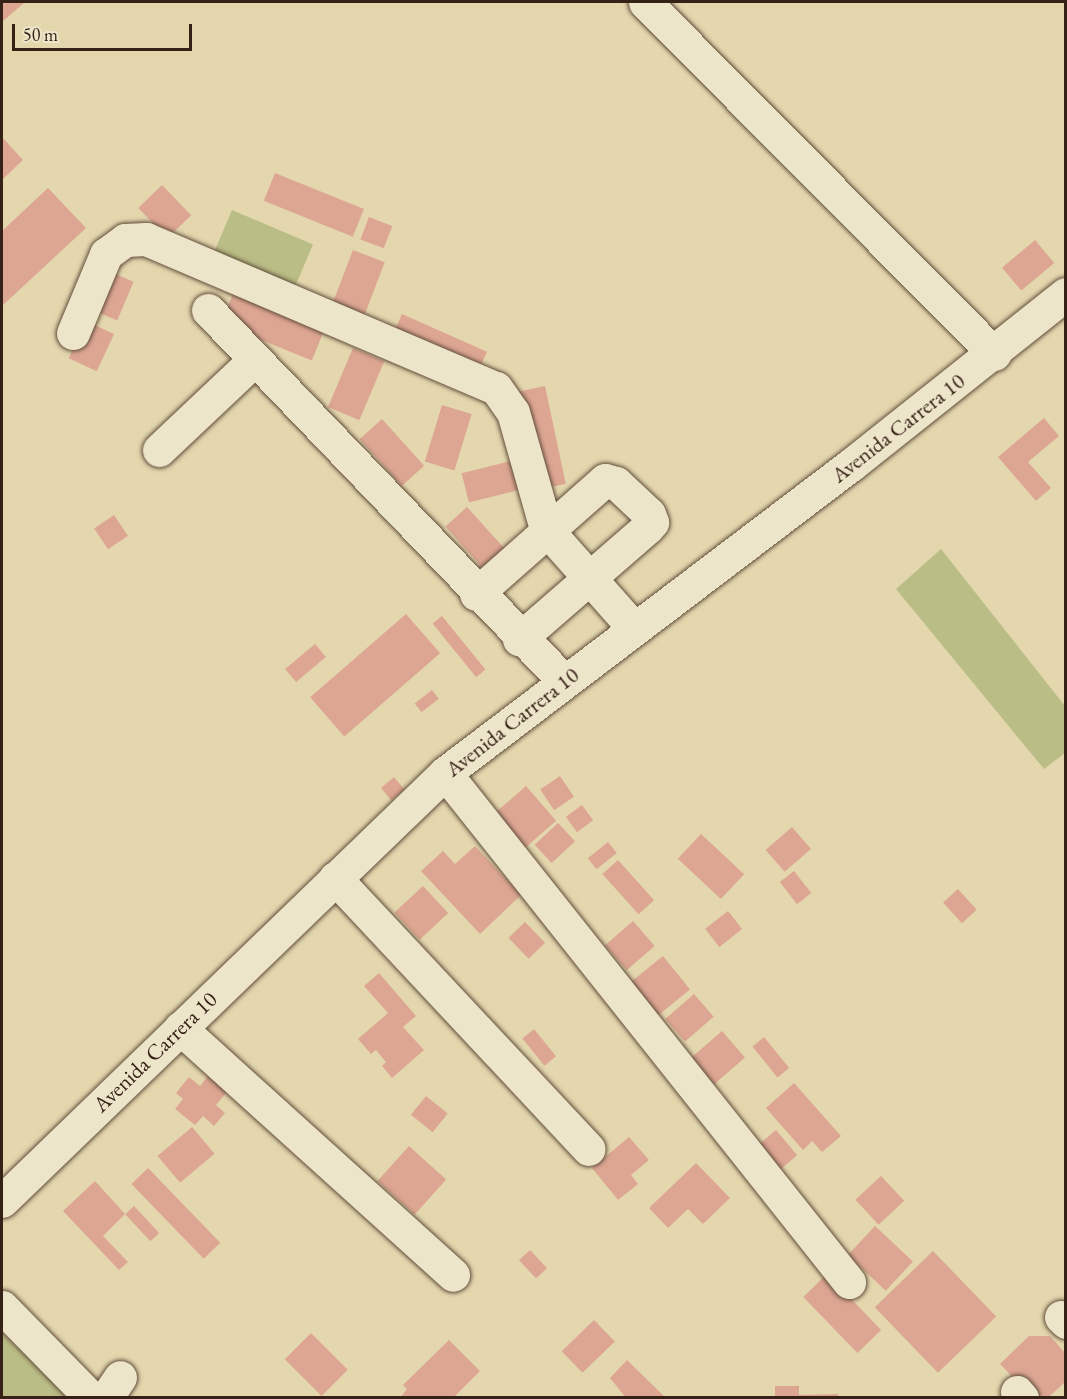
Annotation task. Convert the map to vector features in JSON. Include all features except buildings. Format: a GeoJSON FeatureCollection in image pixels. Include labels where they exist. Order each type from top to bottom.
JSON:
{"type":"FeatureCollection","features":[{"type":"Feature","properties":{"kind":"street"},"geometry":{"type":"LineString","coordinates":[[645,2],[994,354]]}},
{"type":"Feature","properties":{"kind":"street"},"geometry":{"type":"LineString","coordinates":[[73,333],[106,254],[125,240],[146,239],[496,388],[513,412],[546,529],[634,628]]}},
{"type":"Feature","properties":{"kind":"street","name":"Avenida Carrera 10"},"geometry":{"type":"LineString","coordinates":[[2,1200],[445,772],[634,628],[870,464],[994,354],[1061,307]]}},
{"type":"Feature","properties":{"kind":"street"},"geometry":{"type":"LineString","coordinates":[[208,310],[253,361],[519,639],[564,681]]}},
{"type":"Feature","properties":{"kind":"street"},"geometry":{"type":"LineString","coordinates":[[159,450],[253,361]]}},
{"type":"Feature","properties":{"kind":"street"},"geometry":{"type":"LineString","coordinates":[[476,594],[546,529],[605,480],[616,483],[649,514],[652,522],[648,527],[519,639]]}},
{"type":"Feature","properties":{"kind":"street"},"geometry":{"type":"LineString","coordinates":[[445,772],[849,1282]]}},
{"type":"Feature","properties":{"kind":"street"},"geometry":{"type":"LineString","coordinates":[[335,878],[589,1149]]}},
{"type":"Feature","properties":{"kind":"street"},"geometry":{"type":"LineString","coordinates":[[180,1028],[453,1275]]}},
{"type":"Feature","properties":{"kind":"street"},"geometry":{"type":"LineString","coordinates":[[2,1307],[91,1398]]}},
{"type":"Feature","properties":{"kind":"green space"},"geometry":{"type":"Polygon","coordinates":[[[232,210],[313,244],[292,293],[211,259],[232,210]]]}},
{"type":"Feature","properties":{"kind":"green space"},"geometry":{"type":"Polygon","coordinates":[[[941,549],[1065,706],[1065,753],[1044,769],[896,589],[941,549]]]}},
{"type":"Feature","properties":{"kind":"green space"},"geometry":{"type":"Polygon","coordinates":[[[2,1333],[71,1397],[2,1397],[2,1333]]]}}]}
